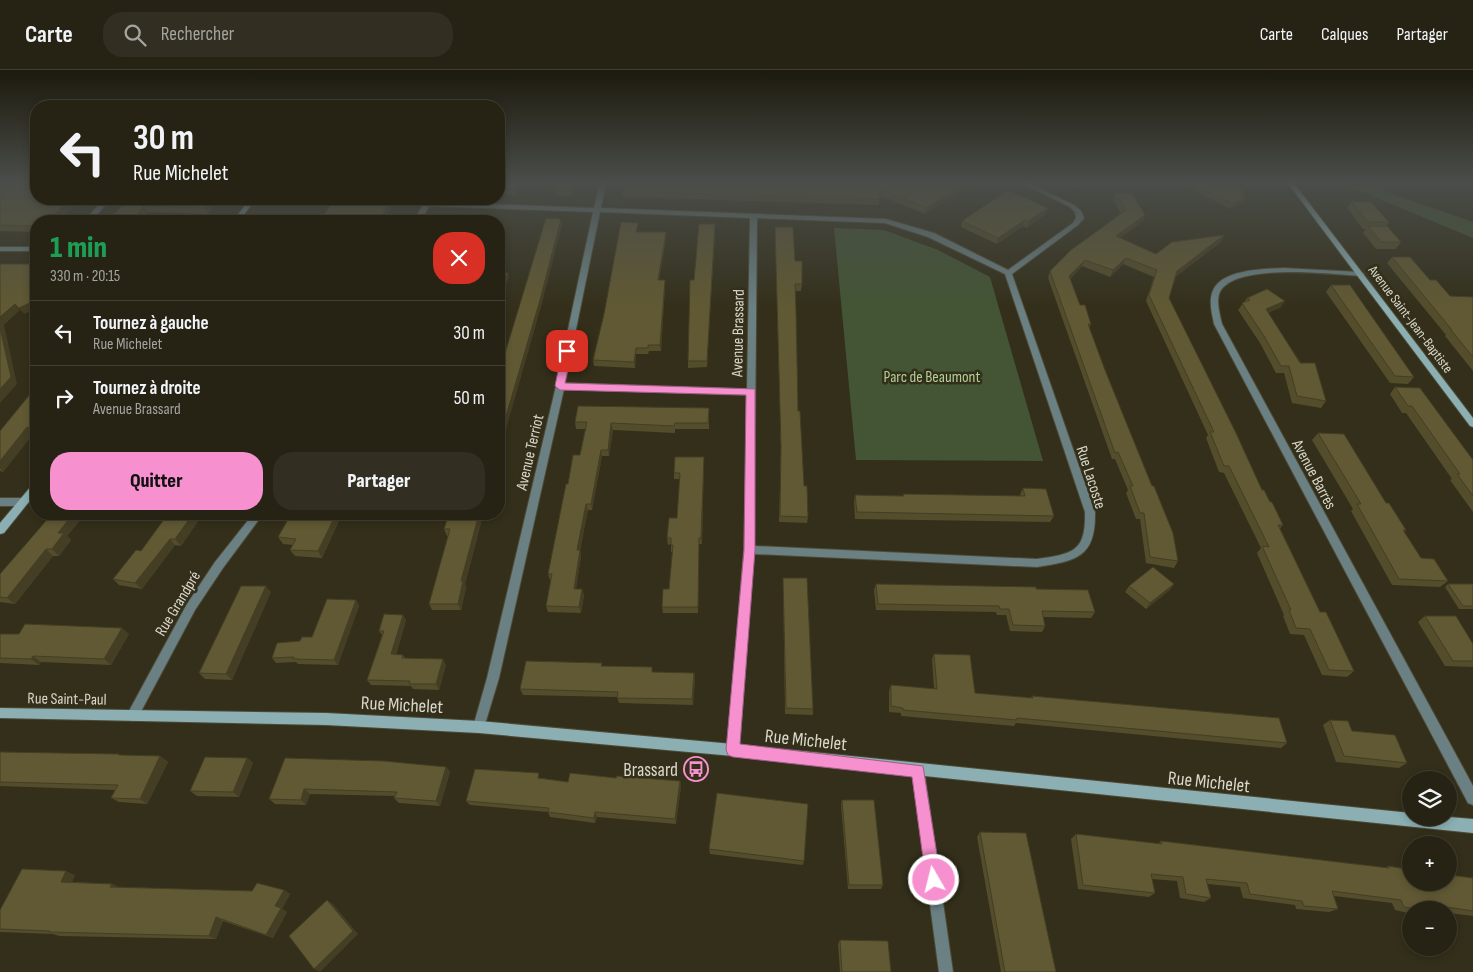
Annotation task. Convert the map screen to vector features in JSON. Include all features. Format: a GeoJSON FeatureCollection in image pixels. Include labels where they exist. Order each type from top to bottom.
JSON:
{"type":"FeatureCollection","features":[{"type":"Feature","properties":{"kind":"street","name":"Avenue Terriot"},"geometry":{"type":"LineString","coordinates":[[479,727],[493,678],[560,386],[593,224]]}},
{"type":"Feature","properties":{"kind":"street","name":"Avenue Brassard"},"geometry":{"type":"LineString","coordinates":[[733,750],[749,550],[754,224]]}},
{"type":"Feature","properties":{"kind":"street"},"geometry":{"type":"LineString","coordinates":[[896,224],[931,235],[1008,273],[1076,224]]}},
{"type":"Feature","properties":{"kind":"street","name":"Avenue Saint-Jean-Baptiste"},"geometry":{"type":"LineString","coordinates":[[1322,224],[1473,424]]}},
{"type":"Feature","properties":{"kind":"street"},"geometry":{"type":"LineString","coordinates":[[0,249],[30,249]]}},
{"type":"Feature","properties":{"kind":"street","name":"Avenue Barrès"},"geometry":{"type":"LineString","coordinates":[[1360,274],[1273,270],[1246,272],[1227,278],[1217,290],[1215,305],[1218,324],[1473,799]]}},
{"type":"Feature","properties":{"kind":"street","name":"Rue Lacoste"},"geometry":{"type":"LineString","coordinates":[[749,550],[1037,563],[1068,558],[1082,548],[1090,537],[1090,512],[1008,273]]}},
{"type":"Feature","properties":{"kind":"street"},"geometry":{"type":"LineString","coordinates":[[560,386],[751,392]]}},
{"type":"Feature","properties":{"kind":"street"},"geometry":{"type":"LineString","coordinates":[[0,530],[30,494]]}},
{"type":"Feature","properties":{"kind":"street"},"geometry":{"type":"LineString","coordinates":[[0,502],[24,502]]}},
{"type":"Feature","properties":{"kind":"street","name":"Rue Grandpré"},"geometry":{"type":"LineString","coordinates":[[133,715],[191,608],[219,565],[253,520]]}},
{"type":"Feature","properties":{"kind":"street","name":"Rue Saint-Paul"},"geometry":{"type":"LineString","coordinates":[[0,713],[133,715]]}},
{"type":"Feature","properties":{"kind":"street","name":"Rue Michelet"},"geometry":{"type":"LineString","coordinates":[[133,715],[326,718],[479,727],[733,750],[1473,826]]}},
{"type":"Feature","properties":{"kind":"street"},"geometry":{"type":"LineString","coordinates":[[918,770],[946,972]]}},
{"type":"Feature","properties":{"kind":"green space"},"geometry":{"type":"Polygon","coordinates":[[[1439,224],[1473,224],[1473,238],[1439,224]]]}},
{"type":"Feature","properties":{"kind":"green space","name":"Parc de Beaumont"},"geometry":{"type":"Polygon","coordinates":[[[834,228],[884,230],[938,250],[990,277],[1043,461],[856,460],[834,228]]]}},
{"type":"Feature","properties":{"kind":"building"},"geometry":{"type":"Polygon","coordinates":[[[0,224],[30,224],[30,226],[0,224]]]}},
{"type":"Feature","properties":{"kind":"building"},"geometry":{"type":"Polygon","coordinates":[[[544,224],[560,224],[540,300],[505,420],[505,353],[544,224]]]}},
{"type":"Feature","properties":{"kind":"building"},"geometry":{"type":"Polygon","coordinates":[[[621,224],[638,224],[636,232],[666,232],[658,280],[665,280],[660,345],[636,348],[634,362],[593,360],[604,314],[621,224]]]}},
{"type":"Feature","properties":{"kind":"building"},"geometry":{"type":"Polygon","coordinates":[[[699,224],[715,224],[707,361],[688,361],[690,280],[694,280],[699,224]]]}},
{"type":"Feature","properties":{"kind":"building"},"geometry":{"type":"Polygon","coordinates":[[[969,224],[1019,224],[998,238],[969,224]]]}},
{"type":"Feature","properties":{"kind":"building"},"geometry":{"type":"Polygon","coordinates":[[[1107,224],[1132,224],[1116,236],[1156,254],[1172,242],[1224,235],[1177,271],[1169,298],[1262,490],[1264,490],[1270,502],[1272,502],[1283,525],[1278,525],[1320,612],[1326,612],[1354,671],[1329,670],[1310,629],[1296,628],[1289,610],[1291,610],[1262,546],[1269,547],[1229,466],[1224,466],[1210,432],[1214,432],[1149,295],[1157,270],[1126,258],[1113,270],[1085,260],[1069,276],[1080,305],[1085,305],[1091,324],[1088,324],[1105,370],[1173,533],[1178,561],[1150,557],[1144,513],[1140,513],[1130,486],[1133,486],[1118,452],[1115,453],[1050,271],[1071,250],[1107,224]]]}},
{"type":"Feature","properties":{"kind":"building"},"geometry":{"type":"Polygon","coordinates":[[[1368,226],[1387,226],[1401,242],[1381,242],[1368,226]]]}},
{"type":"Feature","properties":{"kind":"building"},"geometry":{"type":"Polygon","coordinates":[[[775,227],[793,227],[795,261],[802,261],[802,284],[795,284],[798,411],[800,411],[804,486],[807,486],[808,517],[780,516],[781,446],[775,227]]]}},
{"type":"Feature","properties":{"kind":"building"},"geometry":{"type":"Polygon","coordinates":[[[1392,257],[1410,257],[1430,280],[1436,280],[1450,296],[1473,297],[1473,357],[1452,330],[1392,257]]]}},
{"type":"Feature","properties":{"kind":"building"},"geometry":{"type":"Polygon","coordinates":[[[0,264],[30,264],[30,303],[19,308],[15,304],[0,317],[0,264]]]}},
{"type":"Feature","properties":{"kind":"building"},"geometry":{"type":"Polygon","coordinates":[[[1331,285],[1350,285],[1414,377],[1395,376],[1331,285]]]}},
{"type":"Feature","properties":{"kind":"building"},"geometry":{"type":"Polygon","coordinates":[[[1267,289],[1285,301],[1266,309],[1300,363],[1315,363],[1326,401],[1297,396],[1289,366],[1281,366],[1242,303],[1250,300],[1247,298],[1267,289]]]}},
{"type":"Feature","properties":{"kind":"building"},"geometry":{"type":"Polygon","coordinates":[[[0,328],[11,377],[0,389],[0,328]]]}},
{"type":"Feature","properties":{"kind":"building"},"geometry":{"type":"Polygon","coordinates":[[[1395,387],[1420,388],[1473,460],[1473,496],[1457,474],[1460,474],[1412,406],[1408,406],[1395,387]]]}},
{"type":"Feature","properties":{"kind":"building"},"geometry":{"type":"Polygon","coordinates":[[[30,394],[30,428],[27,427],[0,461],[0,431],[30,394]]]}},
{"type":"Feature","properties":{"kind":"building"},"geometry":{"type":"Polygon","coordinates":[[[578,406],[709,408],[708,423],[675,423],[674,426],[611,423],[608,450],[601,450],[591,504],[586,504],[577,550],[580,550],[574,589],[582,589],[579,607],[546,606],[552,574],[548,574],[566,484],[568,484],[573,455],[580,455],[587,422],[575,422],[578,406]]]}},
{"type":"Feature","properties":{"kind":"building"},"geometry":{"type":"Polygon","coordinates":[[[1318,433],[1344,434],[1386,503],[1389,503],[1406,530],[1403,530],[1421,558],[1434,559],[1448,581],[1399,579],[1357,504],[1361,504],[1318,433]]]}},
{"type":"Feature","properties":{"kind":"building"},"geometry":{"type":"Polygon","coordinates":[[[675,457],[704,457],[701,538],[699,538],[698,607],[662,607],[663,589],[669,589],[673,545],[671,545],[671,538],[667,538],[669,518],[677,518],[680,473],[674,473],[675,457]]]}},
{"type":"Feature","properties":{"kind":"building"},"geometry":{"type":"Polygon","coordinates":[[[1023,488],[1046,489],[1054,516],[857,512],[855,495],[1025,496],[1023,488]]]}},
{"type":"Feature","properties":{"kind":"building"},"geometry":{"type":"Polygon","coordinates":[[[47,520],[68,520],[58,533],[64,533],[52,549],[46,549],[7,598],[0,597],[0,574],[47,520]]]}},
{"type":"Feature","properties":{"kind":"building"},"geometry":{"type":"Polygon","coordinates":[[[164,520],[189,520],[175,539],[170,539],[135,583],[113,579],[136,550],[141,551],[164,520]]]}},
{"type":"Feature","properties":{"kind":"building"},"geometry":{"type":"Polygon","coordinates":[[[288,520],[333,520],[318,551],[290,550],[296,539],[278,537],[288,520]]]}},
{"type":"Feature","properties":{"kind":"building"},"geometry":{"type":"Polygon","coordinates":[[[447,520],[477,520],[461,581],[463,581],[458,604],[429,604],[450,529],[444,529],[447,520]]]}},
{"type":"Feature","properties":{"kind":"building"},"geometry":{"type":"Polygon","coordinates":[[[1153,567],[1174,584],[1150,603],[1129,586],[1153,567]]]}},
{"type":"Feature","properties":{"kind":"building"},"geometry":{"type":"Polygon","coordinates":[[[783,578],[807,578],[813,709],[786,708],[783,578]]]}},
{"type":"Feature","properties":{"kind":"building"},"geometry":{"type":"Polygon","coordinates":[[[876,584],[1036,587],[1036,589],[1088,590],[1095,612],[1042,611],[1045,626],[1013,625],[1009,609],[1000,609],[999,606],[878,604],[876,584]]]}},
{"type":"Feature","properties":{"kind":"building"},"geometry":{"type":"Polygon","coordinates":[[[1448,584],[1473,584],[1473,606],[1463,606],[1448,584]]]}},
{"type":"Feature","properties":{"kind":"building"},"geometry":{"type":"Polygon","coordinates":[[[241,586],[266,586],[226,674],[199,673],[241,586]]]}},
{"type":"Feature","properties":{"kind":"building"},"geometry":{"type":"Polygon","coordinates":[[[327,599],[356,600],[334,660],[293,659],[294,657],[272,658],[277,643],[300,641],[302,637],[312,637],[327,599]]]}},
{"type":"Feature","properties":{"kind":"building"},"geometry":{"type":"Polygon","coordinates":[[[384,614],[403,615],[391,654],[403,655],[402,658],[443,659],[436,684],[409,684],[410,681],[367,680],[384,631],[379,631],[384,614]]]}},
{"type":"Feature","properties":{"kind":"building"},"geometry":{"type":"Polygon","coordinates":[[[1425,616],[1456,616],[1473,644],[1473,661],[1453,661],[1425,616]]]}},
{"type":"Feature","properties":{"kind":"building"},"geometry":{"type":"Polygon","coordinates":[[[25,624],[122,628],[104,659],[33,656],[31,659],[0,658],[0,634],[19,634],[25,624]]]}},
{"type":"Feature","properties":{"kind":"building"},"geometry":{"type":"Polygon","coordinates":[[[934,654],[970,655],[975,693],[1033,698],[1032,696],[1279,718],[1287,743],[1017,718],[1017,720],[903,710],[903,708],[891,706],[891,685],[937,689],[934,654]]]}},
{"type":"Feature","properties":{"kind":"building"},"geometry":{"type":"Polygon","coordinates":[[[526,661],[602,663],[601,666],[652,667],[652,672],[694,673],[692,699],[617,698],[618,692],[520,689],[526,661]]]}},
{"type":"Feature","properties":{"kind":"building"},"geometry":{"type":"Polygon","coordinates":[[[1330,720],[1348,721],[1352,731],[1395,735],[1407,763],[1344,756],[1330,720]]]}},
{"type":"Feature","properties":{"kind":"building"},"geometry":{"type":"Polygon","coordinates":[[[0,752],[160,756],[140,799],[111,798],[118,785],[0,782],[0,752]]]}},
{"type":"Feature","properties":{"kind":"building"},"geometry":{"type":"Polygon","coordinates":[[[205,757],[247,758],[233,792],[190,791],[205,757]]]}},
{"type":"Feature","properties":{"kind":"building"},"geometry":{"type":"Polygon","coordinates":[[[285,758],[384,761],[446,767],[436,801],[394,798],[397,792],[304,789],[301,800],[269,799],[285,758]]]}},
{"type":"Feature","properties":{"kind":"building"},"geometry":{"type":"Polygon","coordinates":[[[475,769],[539,773],[538,778],[568,782],[570,773],[616,778],[617,776],[680,781],[675,819],[595,812],[594,818],[548,812],[549,808],[466,801],[475,769]]]}},
{"type":"Feature","properties":{"kind":"building"},"geometry":{"type":"Polygon","coordinates":[[[717,793],[808,804],[804,861],[709,849],[717,793]]]}},
{"type":"Feature","properties":{"kind":"building"},"geometry":{"type":"Polygon","coordinates":[[[842,800],[874,800],[883,885],[849,885],[842,800]]]}},
{"type":"Feature","properties":{"kind":"building"},"geometry":{"type":"Polygon","coordinates":[[[980,832],[1026,833],[1056,972],[1005,972],[980,832]]]}},
{"type":"Feature","properties":{"kind":"building"},"geometry":{"type":"Polygon","coordinates":[[[1076,834],[1162,844],[1161,841],[1402,868],[1402,891],[1457,891],[1457,876],[1473,878],[1473,911],[1457,909],[1457,901],[1402,902],[1401,900],[1332,891],[1338,909],[1304,906],[1302,901],[1250,894],[1247,883],[1206,879],[1211,898],[1186,894],[1183,877],[1151,874],[1155,893],[1083,885],[1076,834]]]}},
{"type":"Feature","properties":{"kind":"building"},"geometry":{"type":"Polygon","coordinates":[[[22,869],[66,871],[61,882],[112,884],[110,887],[252,891],[257,883],[284,890],[275,906],[281,908],[266,935],[216,917],[209,936],[0,929],[0,910],[22,869]]]}},
{"type":"Feature","properties":{"kind":"building"},"geometry":{"type":"Polygon","coordinates":[[[327,900],[353,931],[314,969],[289,936],[327,900]]]}},
{"type":"Feature","properties":{"kind":"building"},"geometry":{"type":"Polygon","coordinates":[[[840,940],[888,941],[891,972],[842,972],[840,940]]]}},
{"type":"Feature","properties":{"kind":"place","name":"Brassard"},"geometry":{"type":"Point","coordinates":[696,769]}},
{"type":"Feature","properties":{"kind":"route"},"geometry":{"type":"LineString","coordinates":[[567,351],[560,386],[751,392],[749,550],[733,750],[918,770],[934,880]]}}]}
